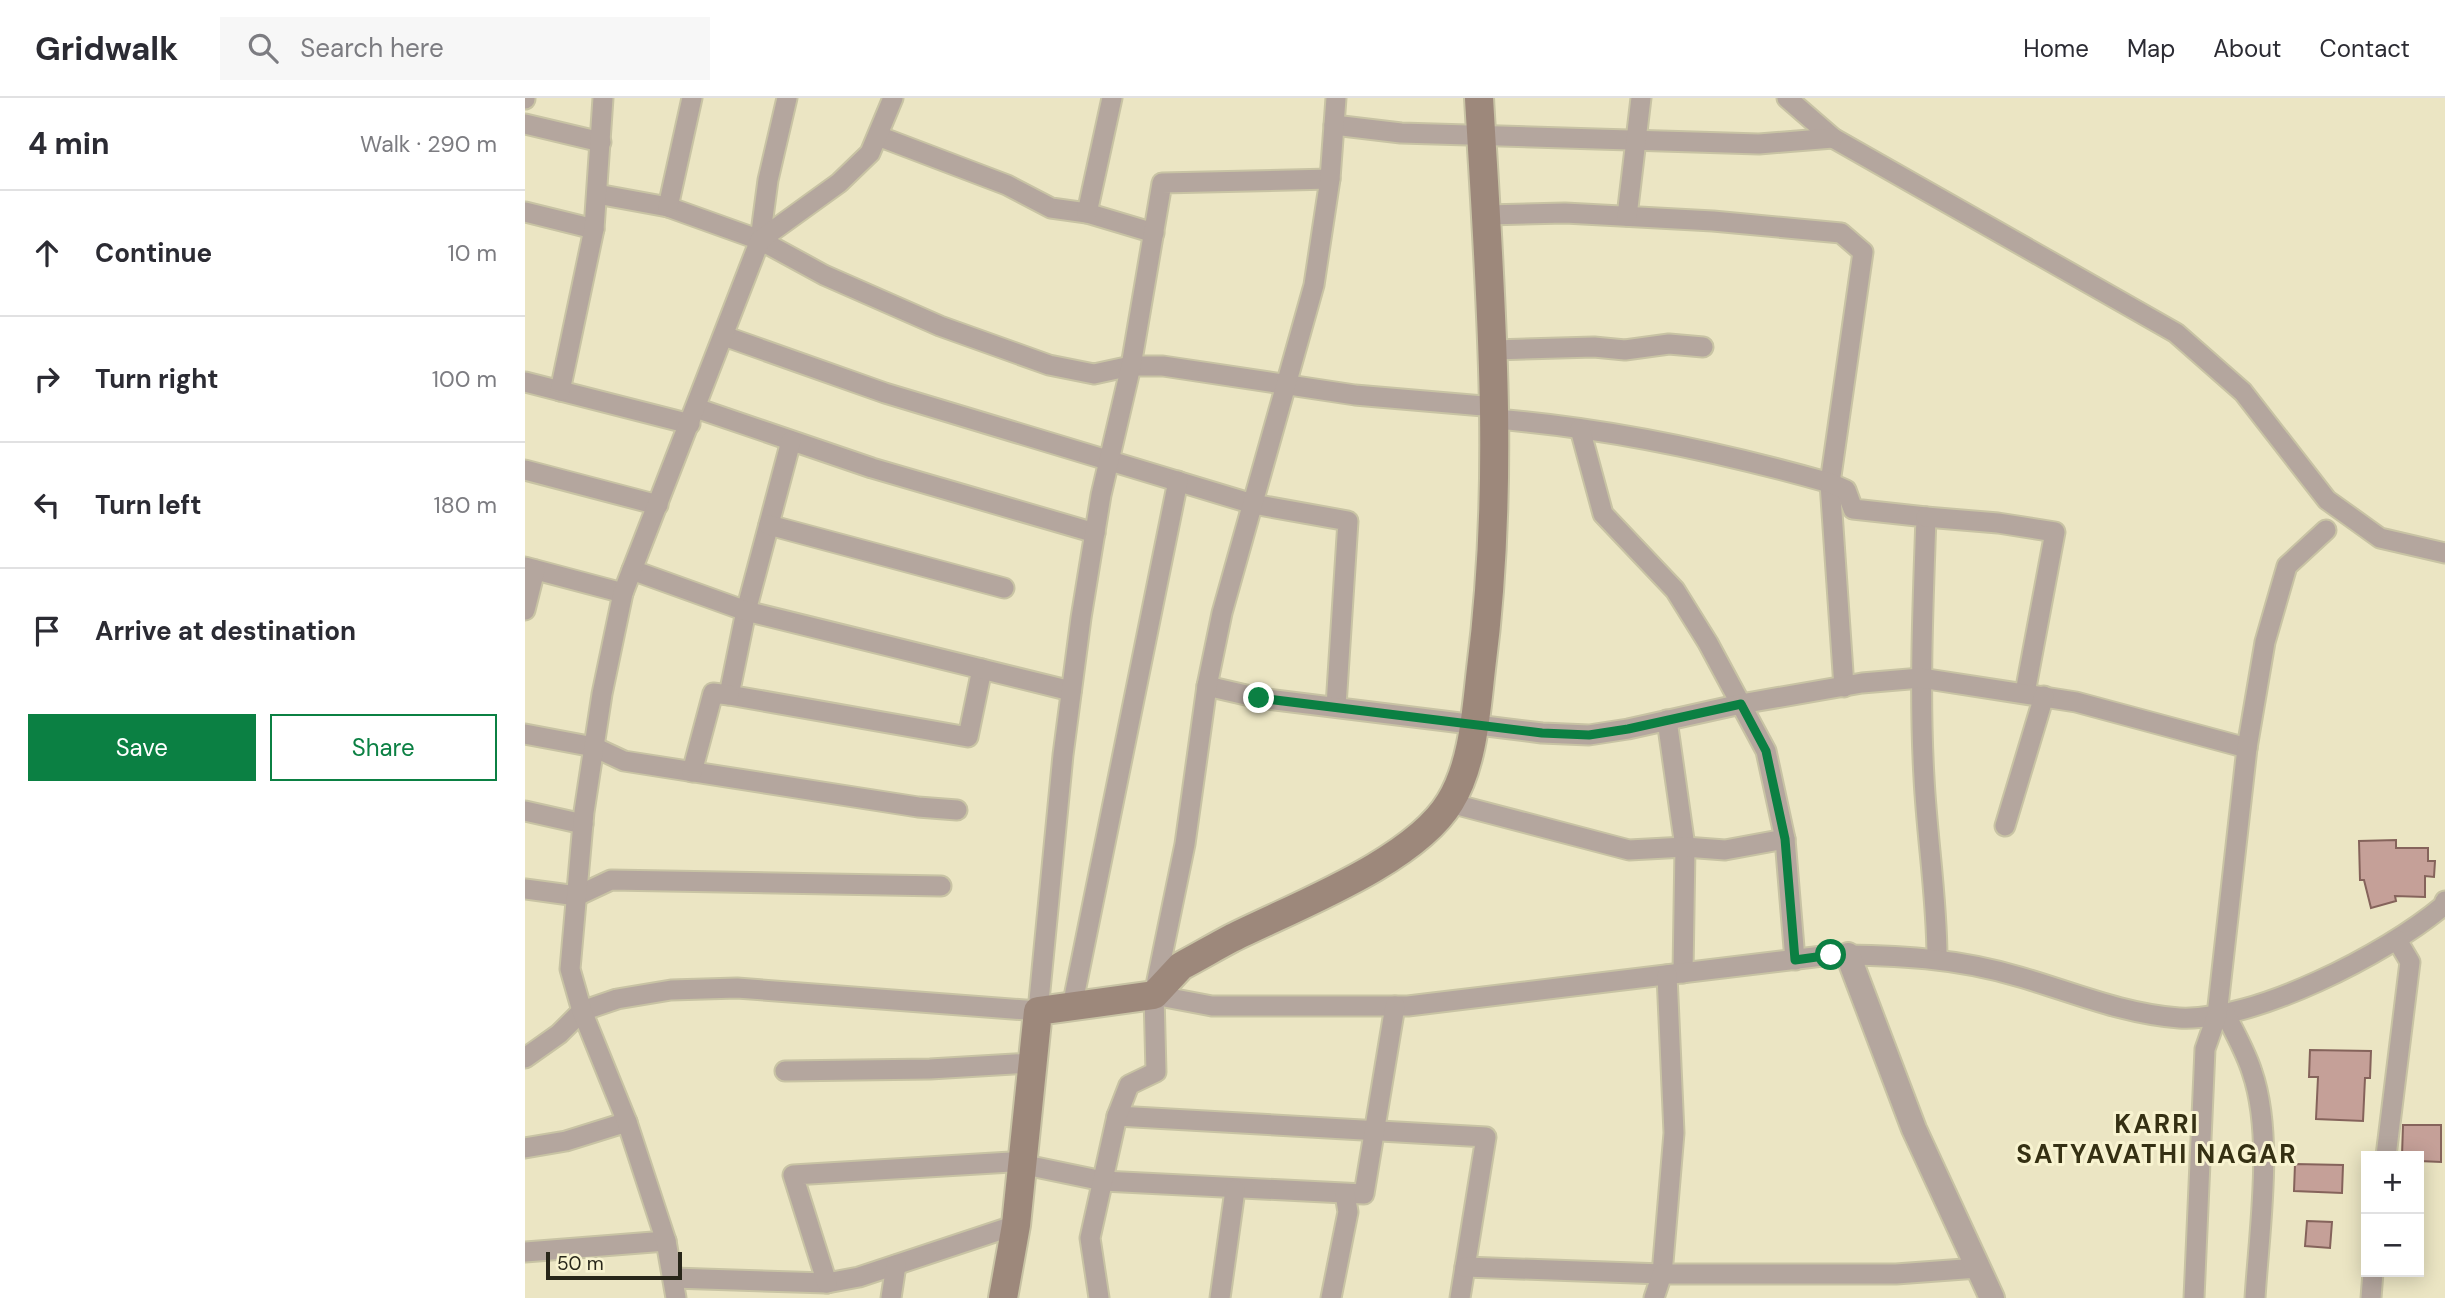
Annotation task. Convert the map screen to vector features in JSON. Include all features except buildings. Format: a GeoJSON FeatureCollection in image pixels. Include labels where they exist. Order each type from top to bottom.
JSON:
{"type":"FeatureCollection","features":[{"type":"Feature","properties":{"kind":"main road"},"geometry":{"type":"LineString","coordinates":[[1003,1298],[1016,1225],[1038,1011],[1154,995],[1181,966],[1394,856],[1450,803],[1462,773],[1474,722],[1486,629],[1494,524],[1494,351],[1479,98]]}},
{"type":"Feature","properties":{"kind":"street"},"geometry":{"type":"LineString","coordinates":[[560,391],[594,229],[603,98]]}},
{"type":"Feature","properties":{"kind":"street"},"geometry":{"type":"LineString","coordinates":[[668,207],[692,98]]}},
{"type":"Feature","properties":{"kind":"street"},"geometry":{"type":"LineString","coordinates":[[787,98],[768,180],[760,240],[623,593],[594,747],[583,824],[570,968],[582,1012],[627,1122],[666,1241],[674,1288],[827,1283],[896,1265],[1016,1225]]}},
{"type":"Feature","properties":{"kind":"street"},"geometry":{"type":"LineString","coordinates":[[760,240],[839,183],[870,153],[893,98]]}},
{"type":"Feature","properties":{"kind":"street"},"geometry":{"type":"LineString","coordinates":[[1087,213],[1112,98]]}},
{"type":"Feature","properties":{"kind":"street"},"geometry":{"type":"LineString","coordinates":[[1099,1298],[1090,1238],[1117,1116],[1129,1085],[1156,1072],[1154,995],[1185,844],[1207,686],[1222,613],[1314,285],[1330,179],[1336,98]]}},
{"type":"Feature","properties":{"kind":"street"},"geometry":{"type":"LineString","coordinates":[[1627,216],[1641,98]]}},
{"type":"Feature","properties":{"kind":"street"},"geometry":{"type":"LineString","coordinates":[[1787,98],[1833,138],[2176,333],[2243,392],[2327,500],[2379,538],[2445,553]]}},
{"type":"Feature","properties":{"kind":"street"},"geometry":{"type":"LineString","coordinates":[[525,124],[601,142]]}},
{"type":"Feature","properties":{"kind":"street"},"geometry":{"type":"LineString","coordinates":[[1334,125],[1401,133],[1481,133],[1759,144],[1833,138]]}},
{"type":"Feature","properties":{"kind":"street"},"geometry":{"type":"LineString","coordinates":[[878,136],[1007,185],[1051,208],[1087,213],[1154,233]]}},
{"type":"Feature","properties":{"kind":"street"},"geometry":{"type":"LineString","coordinates":[[525,1058],[559,1034],[582,1012],[617,999],[671,990],[737,988],[1038,1011],[1071,691],[1095,533],[1131,366],[1162,183],[1330,179]]}},
{"type":"Feature","properties":{"kind":"street"},"geometry":{"type":"LineString","coordinates":[[597,194],[668,207],[760,240],[824,275],[1001,350],[1094,374],[1131,366],[1163,366],[1495,413],[1723,453],[1830,483],[1846,490],[1853,509],[1998,523],[2055,533],[2035,695],[2005,826]]}},
{"type":"Feature","properties":{"kind":"street"},"geometry":{"type":"LineString","coordinates":[[525,212],[594,229]]}},
{"type":"Feature","properties":{"kind":"street"},"geometry":{"type":"LineString","coordinates":[[1486,215],[1565,213],[1627,216],[1841,233],[1863,252],[1830,483],[1843,687]]}},
{"type":"Feature","properties":{"kind":"street"},"geometry":{"type":"LineString","coordinates":[[724,336],[885,393],[1253,504],[1348,521],[1336,706]]}},
{"type":"Feature","properties":{"kind":"street"},"geometry":{"type":"LineString","coordinates":[[1494,351],[1594,347],[1625,351],[1669,344],[1703,347]]}},
{"type":"Feature","properties":{"kind":"street"},"geometry":{"type":"LineString","coordinates":[[525,382],[693,416],[791,441],[1095,533]]}},
{"type":"Feature","properties":{"kind":"street"},"geometry":{"type":"LineString","coordinates":[[1580,429],[1603,514],[1675,590],[1766,751],[1785,839],[1795,960]]}},
{"type":"Feature","properties":{"kind":"street"},"geometry":{"type":"LineString","coordinates":[[729,695],[746,611],[791,441]]}},
{"type":"Feature","properties":{"kind":"street"},"geometry":{"type":"LineString","coordinates":[[525,470],[657,505]]}},
{"type":"Feature","properties":{"kind":"street"},"geometry":{"type":"LineString","coordinates":[[1072,1007],[1178,481]]}},
{"type":"Feature","properties":{"kind":"street"},"geometry":{"type":"LineString","coordinates":[[1926,517],[1921,678],[1924,779],[1937,916],[1937,958]]}},
{"type":"Feature","properties":{"kind":"street"},"geometry":{"type":"LineString","coordinates":[[769,525],[1004,588]]}},
{"type":"Feature","properties":{"kind":"street"},"geometry":{"type":"LineString","coordinates":[[2194,1298],[2205,1049],[2221,1014],[2247,748],[2265,642],[2287,566],[2326,530]]}},
{"type":"Feature","properties":{"kind":"street"},"geometry":{"type":"LineString","coordinates":[[525,610],[530,568],[623,593]]}},
{"type":"Feature","properties":{"kind":"street"},"geometry":{"type":"LineString","coordinates":[[632,570],[746,611],[1071,691]]}},
{"type":"Feature","properties":{"kind":"street"},"geometry":{"type":"LineString","coordinates":[[692,772],[713,692],[968,737],[982,669]]}},
{"type":"Feature","properties":{"kind":"street"},"geometry":{"type":"LineString","coordinates":[[1207,686],[1259,698],[1474,722],[1542,733],[1589,735],[1741,704],[1843,687],[1921,678],[2035,695],[2176,727],[2247,748]]}},
{"type":"Feature","properties":{"kind":"street"},"geometry":{"type":"LineString","coordinates":[[1654,1298],[1663,1274],[1674,1133],[1675,974],[1685,847],[1667,720]]}},
{"type":"Feature","properties":{"kind":"street"},"geometry":{"type":"LineString","coordinates":[[525,734],[594,747],[624,761],[957,810]]}},
{"type":"Feature","properties":{"kind":"street"},"geometry":{"type":"LineString","coordinates":[[1450,803],[1629,850],[1685,847],[1725,850],[1785,839]]}},
{"type":"Feature","properties":{"kind":"street"},"geometry":{"type":"LineString","coordinates":[[525,811],[583,824]]}},
{"type":"Feature","properties":{"kind":"street"},"geometry":{"type":"LineString","coordinates":[[525,889],[577,896],[611,880],[941,886]]}},
{"type":"Feature","properties":{"kind":"street"},"geometry":{"type":"LineString","coordinates":[[1154,995],[1212,1006],[1395,1006],[1849,955],[1937,958],[2019,977],[2133,1012],[2180,1018],[2221,1014],[2313,983],[2413,932],[2443,906],[2445,901]]}},
{"type":"Feature","properties":{"kind":"street"},"geometry":{"type":"LineString","coordinates":[[2387,1151],[2410,962],[2397,940]]}},
{"type":"Feature","properties":{"kind":"street"},"geometry":{"type":"LineString","coordinates":[[1849,955],[1914,1129],[1991,1298]]}},
{"type":"Feature","properties":{"kind":"street"},"geometry":{"type":"LineString","coordinates":[[827,1283],[793,1175],[1022,1164],[1103,1181],[1235,1190],[1364,1194],[1395,1006]]}},
{"type":"Feature","properties":{"kind":"street"},"geometry":{"type":"LineString","coordinates":[[2221,1014],[2253,1072],[2260,1107],[2263,1171],[2255,1298]]}},
{"type":"Feature","properties":{"kind":"street"},"geometry":{"type":"LineString","coordinates":[[785,1071],[930,1069],[1033,1063]]}},
{"type":"Feature","properties":{"kind":"street"},"geometry":{"type":"LineString","coordinates":[[1117,1116],[1486,1137],[1460,1298]]}},
{"type":"Feature","properties":{"kind":"street"},"geometry":{"type":"LineString","coordinates":[[525,1149],[566,1141],[627,1122]]}},
{"type":"Feature","properties":{"kind":"street"},"geometry":{"type":"LineString","coordinates":[[1220,1298],[1235,1190]]}},
{"type":"Feature","properties":{"kind":"street"},"geometry":{"type":"LineString","coordinates":[[1331,1298],[1348,1212],[1345,1194]]}},
{"type":"Feature","properties":{"kind":"street"},"geometry":{"type":"LineString","coordinates":[[525,1252],[666,1241]]}},
{"type":"Feature","properties":{"kind":"street"},"geometry":{"type":"LineString","coordinates":[[891,1298],[896,1265]]}},
{"type":"Feature","properties":{"kind":"street"},"geometry":{"type":"LineString","coordinates":[[1465,1267],[1663,1274],[1896,1274],[1978,1268]]}},
{"type":"Feature","properties":{"kind":"street"},"geometry":{"type":"LineString","coordinates":[[2371,1298],[2373,1277]]}},
{"type":"Feature","properties":{"kind":"district","name":"KARRI SATYAVATHI NAGAR"},"geometry":{"type":"Point","coordinates":[2157,1139]}},
{"type":"Feature","properties":{"kind":"route"},"geometry":{"type":"LineString","coordinates":[[1259,698],[1474,722],[1542,733],[1589,735],[1741,704],[1766,751],[1785,839],[1795,960],[1831,955]]}}]}
